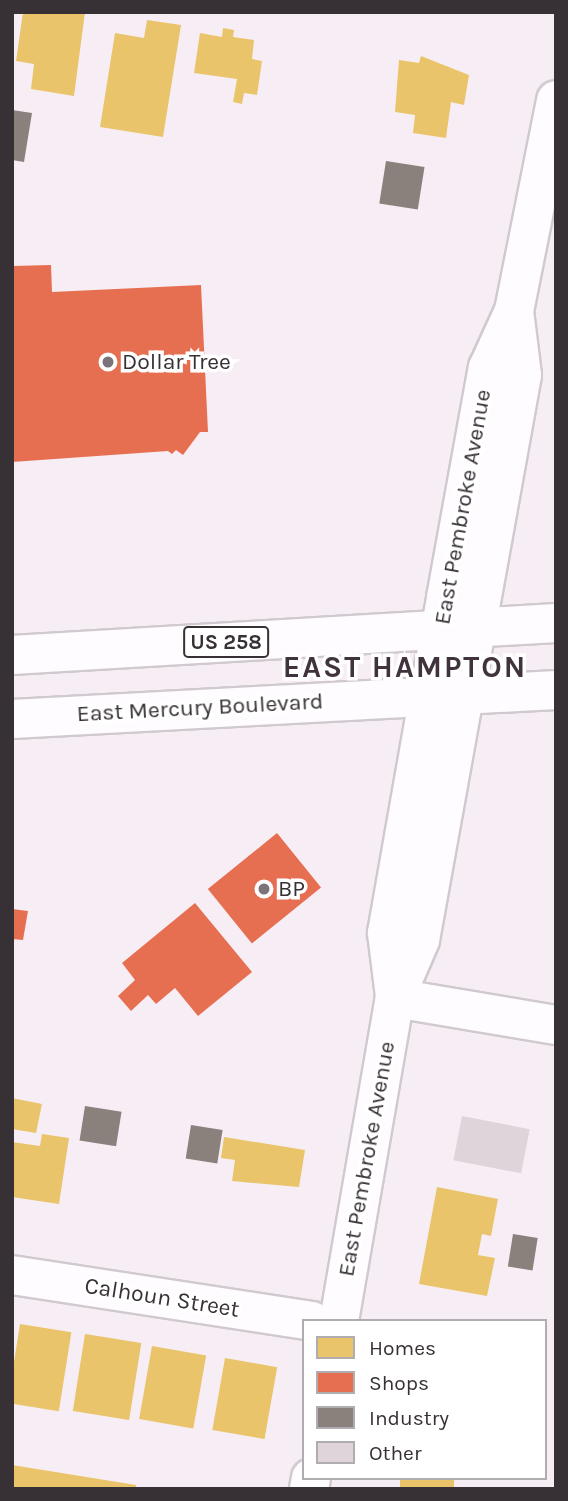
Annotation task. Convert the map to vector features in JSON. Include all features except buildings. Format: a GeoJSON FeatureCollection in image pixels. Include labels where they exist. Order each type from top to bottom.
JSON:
{"type":"FeatureCollection","features":[{"type":"Feature","properties":{"kind":"main road","name":"East Pembroke Avenue"},"geometry":{"type":"LineString","coordinates":[[338,1319],[396,998],[420,940],[446,694],[458,628],[488,368],[514,311],[556,100]]}},
{"type":"Feature","properties":{"kind":"main road","name":"US 258"},"geometry":{"type":"LineString","coordinates":[[12,655],[556,623]]}},
{"type":"Feature","properties":{"kind":"main road","name":"East Mercury Boulevard"},"geometry":{"type":"LineString","coordinates":[[12,719],[556,690]]}},
{"type":"Feature","properties":{"kind":"main road"},"geometry":{"type":"LineString","coordinates":[[396,998],[556,1025]]}},
{"type":"Feature","properties":{"kind":"main road","name":"Calhoun Street"},"geometry":{"type":"LineString","coordinates":[[12,1275],[302,1320]]}},
{"type":"Feature","properties":{"kind":"place","name":"Dollar Tree"},"geometry":{"type":"Point","coordinates":[108,362]}},
{"type":"Feature","properties":{"kind":"place","name":"BP"},"geometry":{"type":"Point","coordinates":[264,889]}},
{"type":"Feature","properties":{"kind":"district","name":"EAST HAMPTON"},"geometry":{"type":"Point","coordinates":[405,667]}}]}
